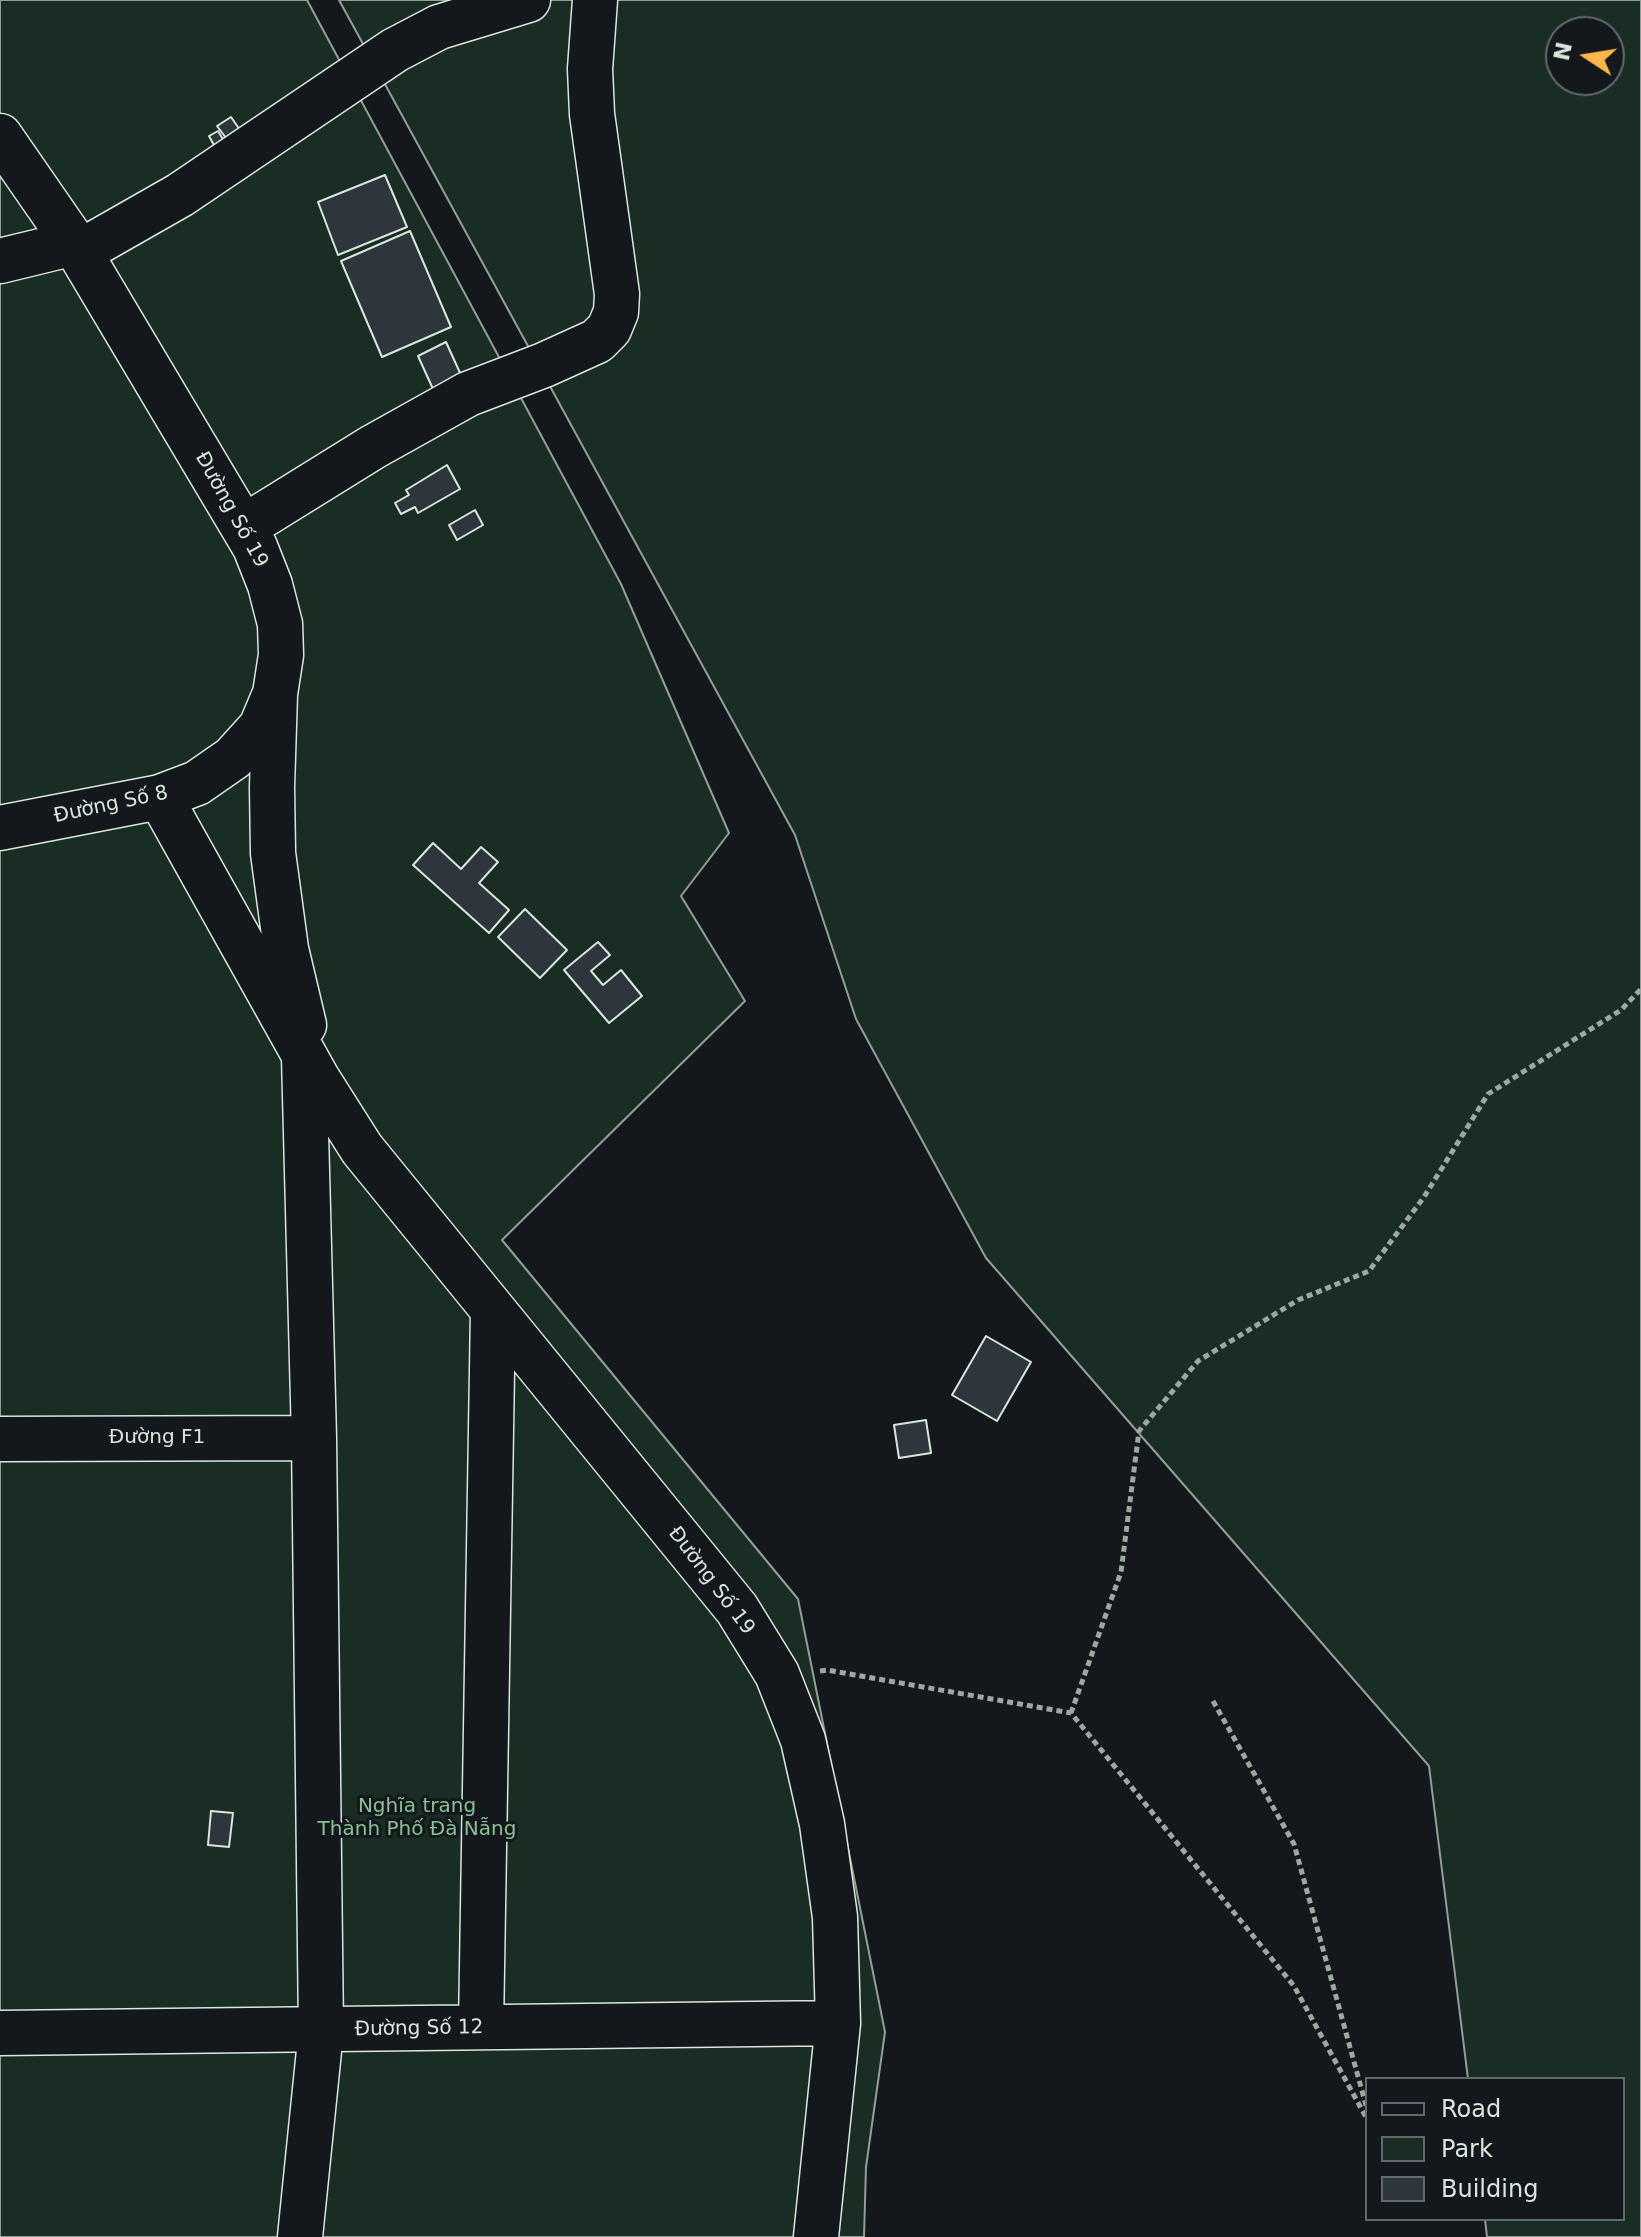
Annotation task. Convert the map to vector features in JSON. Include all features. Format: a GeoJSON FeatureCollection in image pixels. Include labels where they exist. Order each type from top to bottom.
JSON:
{"type":"FeatureCollection","features":[{"type":"Feature","properties":{"kind":"street"},"geometry":{"type":"LineString","coordinates":[[0,261],[77,248],[180,195],[395,50],[439,27],[528,0]]}},
{"type":"Feature","properties":{"kind":"street"},"geometry":{"type":"LineString","coordinates":[[244,527],[373,447],[468,394],[597,341],[609,329],[616,312],[617,294],[592,114],[590,69],[595,0]]}},
{"type":"Feature","properties":{"kind":"street","name":"Đường Số 19"},"geometry":{"type":"LineString","coordinates":[[0,136],[77,248],[244,527],[270,585],[280,624],[281,655],[275,694],[273,853],[286,949],[311,1067]]}},
{"type":"Feature","properties":{"kind":"street","name":"Đường Số 8"},"geometry":{"type":"LineString","coordinates":[[0,828],[160,797],[197,783],[233,758],[261,727],[275,694]]}},
{"type":"Feature","properties":{"kind":"street","name":"Đường Số 19"},"geometry":{"type":"LineString","coordinates":[[160,797],[311,1067],[362,1149],[737,1609],[777,1674],[803,1740],[822,1824],[835,1917],[838,2023],[816,2237]]}},
{"type":"Feature","properties":{"kind":"street"},"geometry":{"type":"LineString","coordinates":[[300,2237],[321,2031],[311,1067]]}},
{"type":"Feature","properties":{"kind":"street"},"geometry":{"type":"LineString","coordinates":[[481,2027],[493,1310]]}},
{"type":"Feature","properties":{"kind":"street","name":"Đường F1"},"geometry":{"type":"LineString","coordinates":[[0,1439],[314,1438]]}},
{"type":"Feature","properties":{"kind":"street","name":"Đường Số 12"},"geometry":{"type":"LineString","coordinates":[[0,2033],[838,2023]]}},
{"type":"Feature","properties":{"kind":"path"},"geometry":{"type":"LineString","coordinates":[[1071,1713],[1121,1572],[1139,1431],[1198,1361],[1298,1300],[1369,1271],[1424,1197],[1488,1094],[1621,1010],[1641,989]]}},
{"type":"Feature","properties":{"kind":"path"},"geometry":{"type":"LineString","coordinates":[[827,1670],[1071,1713],[1294,1986],[1365,2115]]}},
{"type":"Feature","properties":{"kind":"path"},"geometry":{"type":"LineString","coordinates":[[1213,1701],[1294,1844],[1365,2102]]}},
{"type":"Feature","properties":{"kind":"green space","name":"Nghĩa trang Thành Phố Đà Nẵng"},"geometry":{"type":"Polygon","coordinates":[[[0,0],[307,0],[621,584],[729,833],[681,896],[745,1001],[502,1240],[798,1599],[885,2032],[866,2167],[864,2237],[0,2237],[0,0]]]}},
{"type":"Feature","properties":{"kind":"green space"},"geometry":{"type":"Polygon","coordinates":[[[339,0],[1641,0],[1641,2237],[1487,2237],[1485,2221],[1625,2221],[1625,2077],[1468,2077],[1429,1766],[986,1258],[856,1019],[795,835],[339,0]]]}},
{"type":"Feature","properties":{"kind":"building"},"geometry":{"type":"Polygon","coordinates":[[[231,117],[242,133],[229,142],[217,126],[231,117]]]}},
{"type":"Feature","properties":{"kind":"building"},"geometry":{"type":"Polygon","coordinates":[[[218,131],[224,141],[215,147],[209,136],[218,131]]]}},
{"type":"Feature","properties":{"kind":"building"},"geometry":{"type":"Polygon","coordinates":[[[385,175],[407,227],[338,255],[318,202],[385,175]]]}},
{"type":"Feature","properties":{"kind":"building"},"geometry":{"type":"Polygon","coordinates":[[[410,231],[451,327],[382,357],[341,261],[410,231]]]}},
{"type":"Feature","properties":{"kind":"building"},"geometry":{"type":"Polygon","coordinates":[[[446,342],[461,375],[433,389],[418,356],[446,342]]]}},
{"type":"Feature","properties":{"kind":"building"},"geometry":{"type":"Polygon","coordinates":[[[447,465],[460,489],[418,513],[415,507],[401,514],[395,503],[409,495],[406,490],[447,465]]]}},
{"type":"Feature","properties":{"kind":"building"},"geometry":{"type":"Polygon","coordinates":[[[475,510],[483,525],[457,540],[449,525],[475,510]]]}},
{"type":"Feature","properties":{"kind":"building"},"geometry":{"type":"Polygon","coordinates":[[[433,843],[461,869],[481,847],[498,862],[479,883],[509,910],[489,933],[413,865],[433,843]]]}},
{"type":"Feature","properties":{"kind":"building"},"geometry":{"type":"Polygon","coordinates":[[[525,909],[567,950],[540,978],[498,937],[525,909]]]}},
{"type":"Feature","properties":{"kind":"building"},"geometry":{"type":"Polygon","coordinates":[[[598,942],[610,955],[591,971],[603,985],[621,970],[642,996],[609,1023],[564,970],[598,942]]]}},
{"type":"Feature","properties":{"kind":"building"},"geometry":{"type":"Polygon","coordinates":[[[986,1336],[1031,1362],[997,1421],[952,1395],[986,1336]]]}},
{"type":"Feature","properties":{"kind":"building"},"geometry":{"type":"Polygon","coordinates":[[[926,1420],[931,1453],[899,1458],[894,1425],[926,1420]]]}},
{"type":"Feature","properties":{"kind":"building"},"geometry":{"type":"Polygon","coordinates":[[[211,1811],[233,1813],[229,1847],[208,1845],[211,1811]]]}}]}
